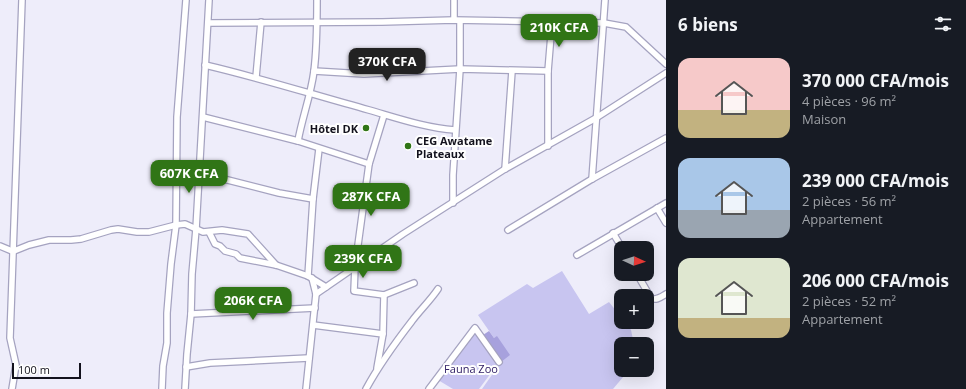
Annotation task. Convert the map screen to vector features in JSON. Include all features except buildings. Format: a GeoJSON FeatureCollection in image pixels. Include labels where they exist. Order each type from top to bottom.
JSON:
{"type":"FeatureCollection","features":[{"type":"Feature","properties":{"kind":"street"},"geometry":{"type":"LineString","coordinates":[[12,389],[16,365],[10,338],[12,251],[22,0]]}},
{"type":"Feature","properties":{"kind":"street"},"geometry":{"type":"LineString","coordinates":[[162,389],[163,366],[167,343],[167,313],[176,225],[177,117],[186,0]]}},
{"type":"Feature","properties":{"kind":"street"},"geometry":{"type":"LineString","coordinates":[[185,389],[200,173],[209,0]]}},
{"type":"Feature","properties":{"kind":"street"},"geometry":{"type":"LineString","coordinates":[[298,141],[302,119],[310,94],[314,71],[317,0]]}},
{"type":"Feature","properties":{"kind":"street"},"geometry":{"type":"LineString","coordinates":[[454,0],[454,20]]}},
{"type":"Feature","properties":{"kind":"street"},"geometry":{"type":"LineString","coordinates":[[592,179],[605,0]]}},
{"type":"Feature","properties":{"kind":"street"},"geometry":{"type":"LineString","coordinates":[[208,23],[317,23],[454,20],[604,23],[626,27],[666,64]]}},
{"type":"Feature","properties":{"kind":"street"},"geometry":{"type":"LineString","coordinates":[[453,203],[455,130],[460,70],[460,20]]}},
{"type":"Feature","properties":{"kind":"street"},"geometry":{"type":"LineString","coordinates":[[256,77],[262,22]]}},
{"type":"Feature","properties":{"kind":"street"},"geometry":{"type":"LineString","coordinates":[[548,146],[548,72],[552,23]]}},
{"type":"Feature","properties":{"kind":"street"},"geometry":{"type":"LineString","coordinates":[[205,65],[256,77],[384,115],[441,129],[455,130]]}},
{"type":"Feature","properties":{"kind":"street"},"geometry":{"type":"LineString","coordinates":[[314,71],[375,74],[460,70],[548,72]]}},
{"type":"Feature","properties":{"kind":"street"},"geometry":{"type":"LineString","coordinates":[[505,169],[512,71]]}},
{"type":"Feature","properties":{"kind":"street"},"geometry":{"type":"LineString","coordinates":[[316,294],[402,234],[505,169],[596,118],[666,73]]}},
{"type":"Feature","properties":{"kind":"street"},"geometry":{"type":"LineString","coordinates":[[384,115],[369,164],[355,267],[354,291],[384,295],[414,283]]}},
{"type":"Feature","properties":{"kind":"street"},"geometry":{"type":"LineString","coordinates":[[203,117],[298,141],[369,164]]}},
{"type":"Feature","properties":{"kind":"street"},"geometry":{"type":"LineString","coordinates":[[508,230],[592,179],[666,138]]}},
{"type":"Feature","properties":{"kind":"street"},"geometry":{"type":"LineString","coordinates":[[306,389],[316,294],[310,277],[313,199],[319,149]]}},
{"type":"Feature","properties":{"kind":"street"},"geometry":{"type":"LineString","coordinates":[[200,173],[279,194],[313,199]]}},
{"type":"Feature","properties":{"kind":"street"},"geometry":{"type":"LineString","coordinates":[[577,255],[666,203]]}},
{"type":"Feature","properties":{"kind":"street"},"geometry":{"type":"LineString","coordinates":[[657,208],[666,223]]}},
{"type":"Feature","properties":{"kind":"street"},"geometry":{"type":"LineString","coordinates":[[0,246],[12,251],[48,240],[82,239],[111,230],[118,229],[149,232],[184,224],[209,232],[222,230],[248,234],[276,265]]}},
{"type":"Feature","properties":{"kind":"street"},"geometry":{"type":"LineString","coordinates":[[209,232],[215,244],[220,246],[225,251],[236,254],[240,258],[276,265],[310,277],[326,286]]}},
{"type":"Feature","properties":{"kind":"street"},"geometry":{"type":"LineString","coordinates":[[613,233],[618,241]]}},
{"type":"Feature","properties":{"kind":"street"},"geometry":{"type":"LineString","coordinates":[[641,281],[651,298],[657,299],[666,294]]}},
{"type":"Feature","properties":{"kind":"street"},"geometry":{"type":"LineString","coordinates":[[366,389],[376,371],[412,320],[438,290]]}},
{"type":"Feature","properties":{"kind":"street"},"geometry":{"type":"LineString","coordinates":[[376,371],[383,334],[384,295]]}},
{"type":"Feature","properties":{"kind":"street"},"geometry":{"type":"LineString","coordinates":[[191,314],[315,308]]}},
{"type":"Feature","properties":{"kind":"street"},"geometry":{"type":"LineString","coordinates":[[313,325],[383,334]]}},
{"type":"Feature","properties":{"kind":"street"},"geometry":{"type":"LineString","coordinates":[[430,389],[475,328],[499,362]]}},
{"type":"Feature","properties":{"kind":"street"},"geometry":{"type":"LineString","coordinates":[[186,368],[210,363],[309,358]]}},
{"type":"Feature","properties":{"kind":"green space"},"geometry":{"type":"Polygon","coordinates":[[[562,271],[589,314],[609,302],[614,308],[614,329],[630,329],[632,337],[614,337],[614,377],[623,377],[613,389],[482,389],[501,362],[497,337],[494,338],[478,315],[527,284],[533,288],[562,271]]]}},
{"type":"Feature","properties":{"kind":"green space","name":"Fauna Zoo"},"geometry":{"type":"Polygon","coordinates":[[[476,332],[497,365],[479,389],[453,389],[438,380],[476,332]]]}},
{"type":"Feature","properties":{"kind":"shaded area"},"geometry":{"type":"Polygon","coordinates":[[[489,331],[494,338],[497,336],[510,355],[501,362],[483,335],[489,331]]]}},
{"type":"Feature","properties":{"kind":"place","name":"Hôtel DK"},"geometry":{"type":"Point","coordinates":[366,128]}},
{"type":"Feature","properties":{"kind":"place","name":"CEG Awatame Plateaux"},"geometry":{"type":"Point","coordinates":[408,146]}}]}
